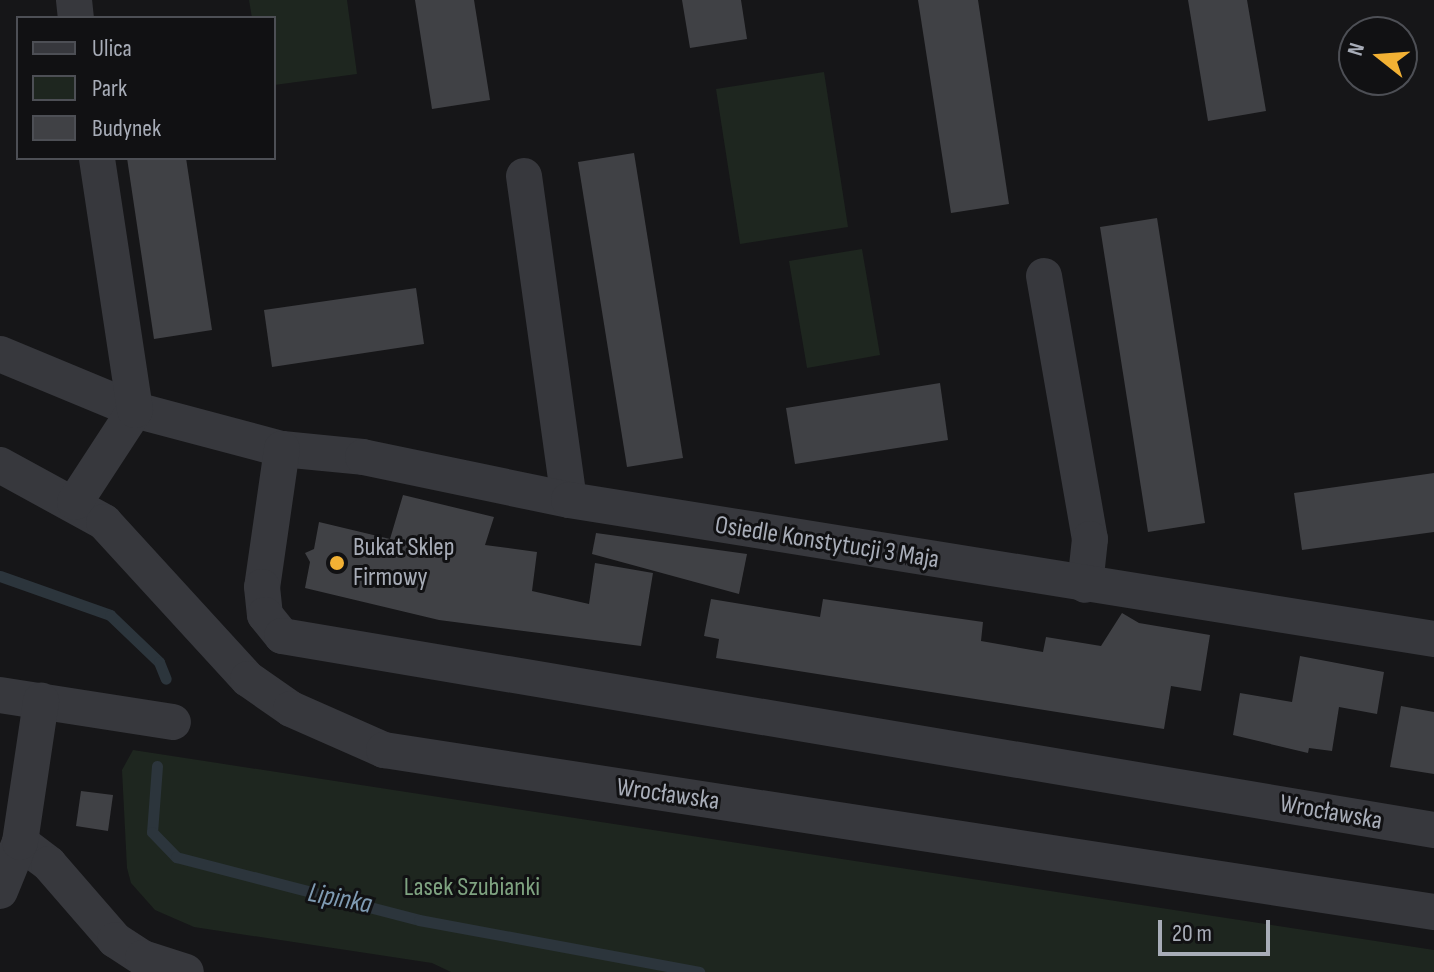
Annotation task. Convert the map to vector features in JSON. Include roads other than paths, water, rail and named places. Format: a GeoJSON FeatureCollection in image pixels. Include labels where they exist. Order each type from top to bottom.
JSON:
{"type":"FeatureCollection","features":[{"type":"Feature","properties":{"kind":"street"},"geometry":{"type":"LineString","coordinates":[[75,502],[135,410],[97,160]]}},
{"type":"Feature","properties":{"kind":"street"},"geometry":{"type":"LineString","coordinates":[[524,176],[569,500]]}},
{"type":"Feature","properties":{"kind":"street"},"geometry":{"type":"LineString","coordinates":[[1044,276],[1090,539],[1085,585]]}},
{"type":"Feature","properties":{"kind":"street","name":"Osiedle Konstytucji 3 Maja"},"geometry":{"type":"LineString","coordinates":[[0,354],[135,410],[282,449],[363,457],[569,500],[1434,639]]}},
{"type":"Feature","properties":{"kind":"street","name":"Wrocławska"},"geometry":{"type":"LineString","coordinates":[[282,449],[262,587],[265,615],[282,636],[1434,830]]}},
{"type":"Feature","properties":{"kind":"street","name":"Wrocławska"},"geometry":{"type":"LineString","coordinates":[[0,465],[75,502],[140,555],[248,679],[291,709],[384,750],[1434,912]]}},
{"type":"Feature","properties":{"kind":"street"},"geometry":{"type":"LineString","coordinates":[[0,695],[173,722]]}},
{"type":"Feature","properties":{"kind":"street"},"geometry":{"type":"LineString","coordinates":[[0,891],[20,842],[41,701]]}},
{"type":"Feature","properties":{"kind":"street"},"geometry":{"type":"LineString","coordinates":[[20,842],[49,864],[115,940],[143,958],[186,972]]}},
{"type":"Feature","properties":{"kind":"waterway","name":"Lipinka"},"geometry":{"type":"LineString","coordinates":[[0,576],[110,615],[159,662],[166,679]]}},
{"type":"Feature","properties":{"kind":"waterway","name":"Lipinka"},"geometry":{"type":"LineString","coordinates":[[157,766],[152,832],[176,857],[419,920],[699,972]]}},
{"type":"Feature","properties":{"kind":"place","name":"Bukat Sklep Firmowy"},"geometry":{"type":"Point","coordinates":[337,563]}},
{"type":"Feature","properties":{"kind":"park label","name":"Lasek Szubianki"},"geometry":{"type":"Point","coordinates":[472,888]}}]}
